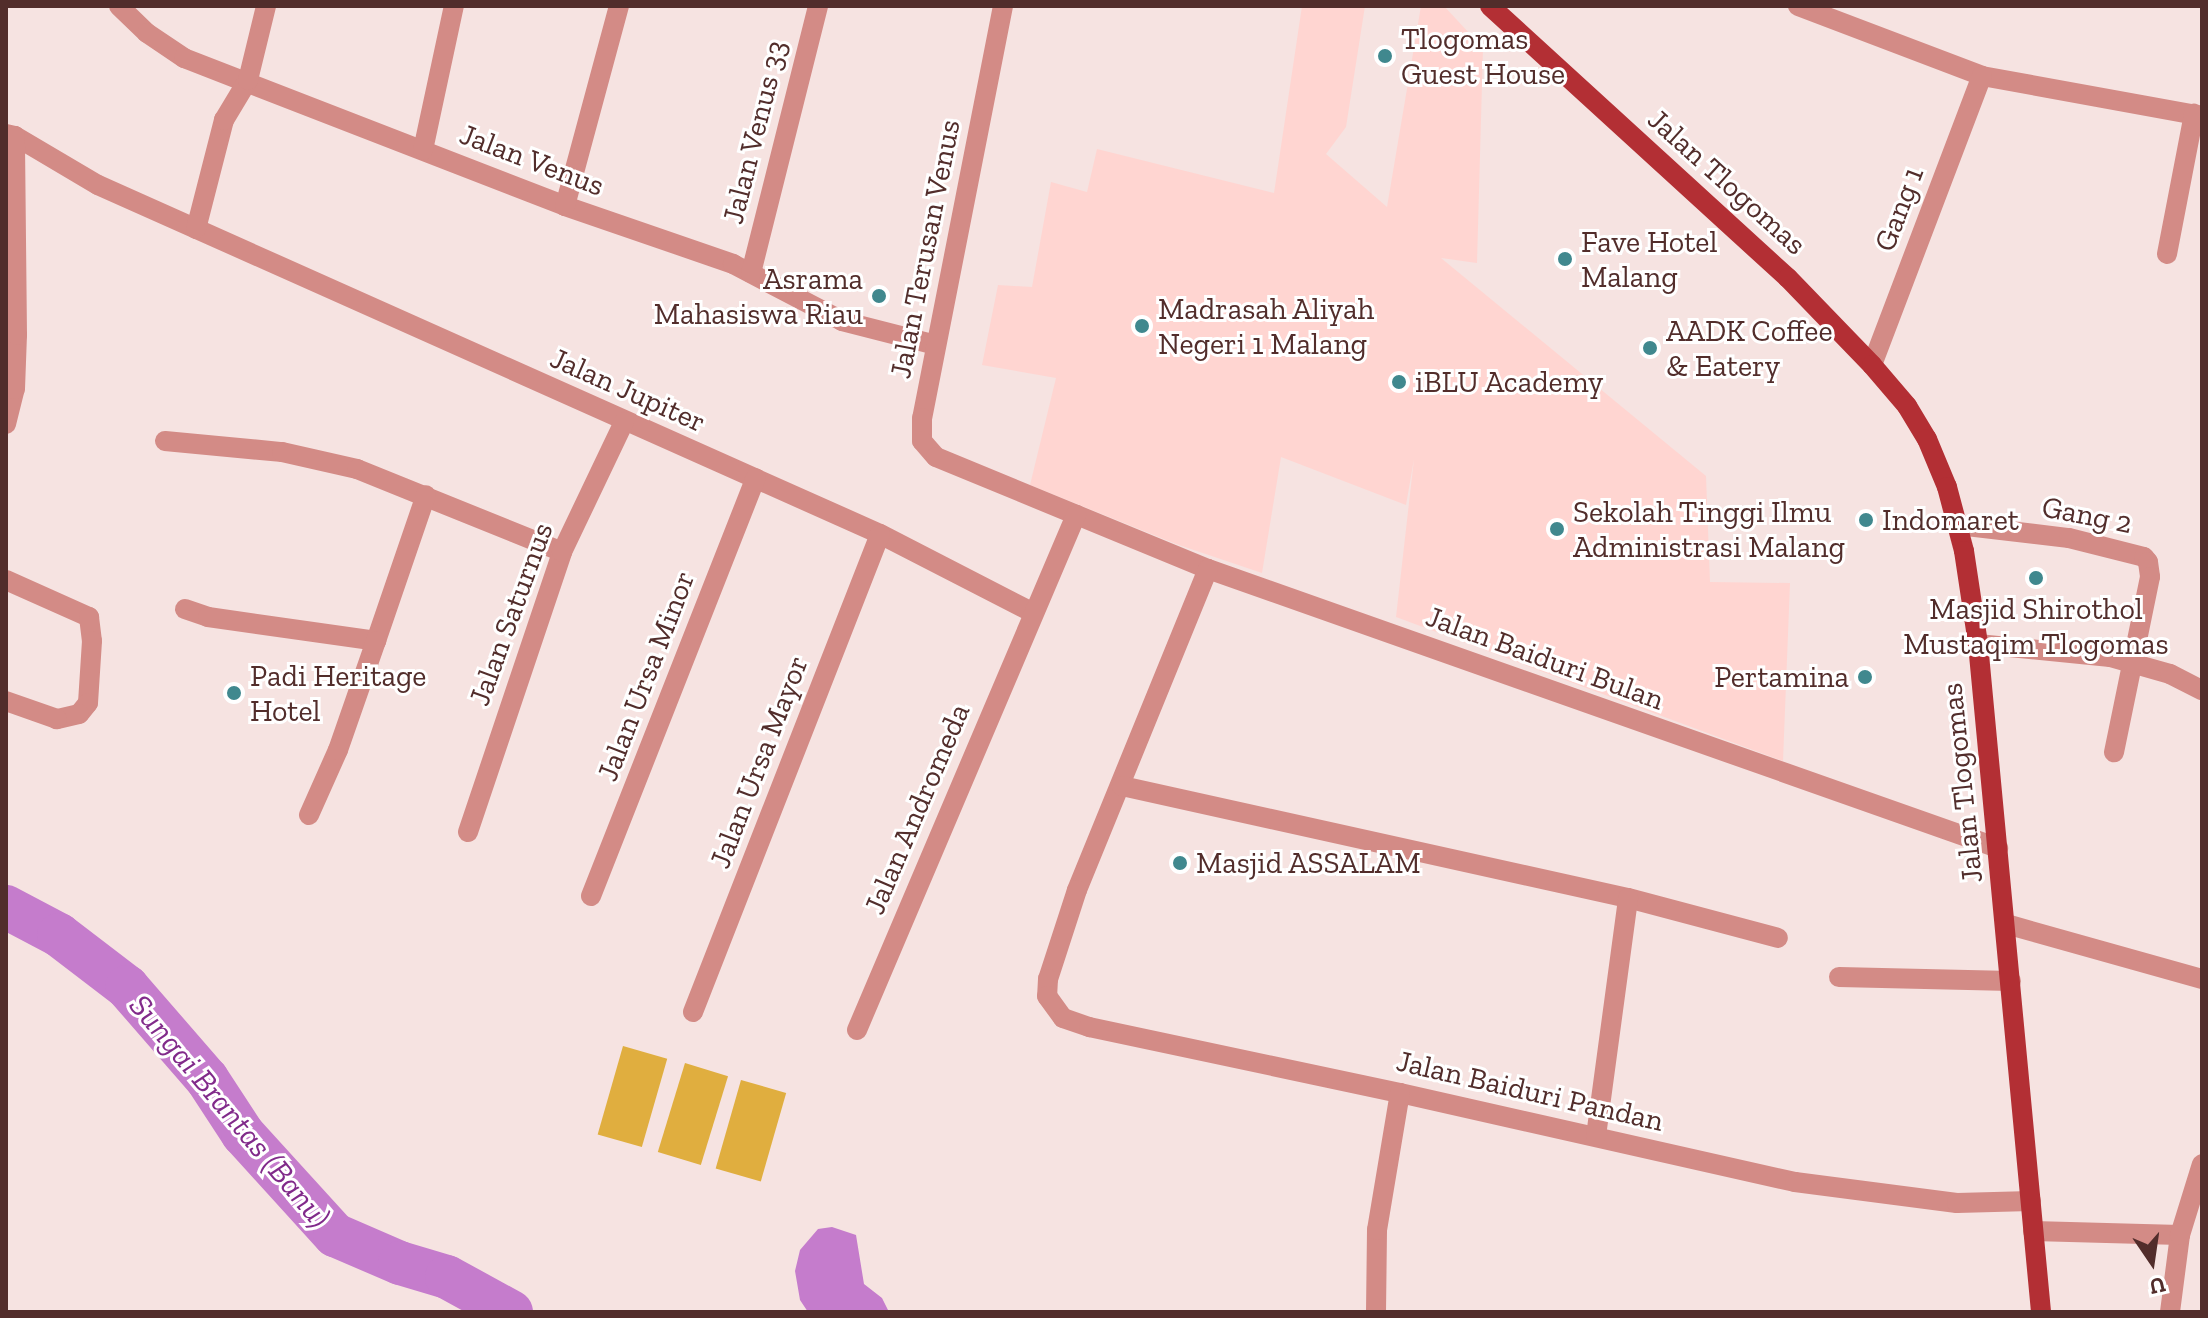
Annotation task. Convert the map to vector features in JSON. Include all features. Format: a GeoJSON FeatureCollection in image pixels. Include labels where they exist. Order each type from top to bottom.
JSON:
{"type":"FeatureCollection","features":[{"type":"Feature","properties":{"kind":"main road","name":"Jalan Tlogomas"},"geometry":{"type":"LineString","coordinates":[[1490,6],[1788,278],[1872,365],[1907,406],[1927,439],[1958,525],[1978,644],[2041,1312]]}},
{"type":"Feature","properties":{"kind":"street","name":"Jalan Venus"},"geometry":{"type":"LineString","coordinates":[[119,6],[168,49],[565,206],[751,273],[842,321],[936,345]]}},
{"type":"Feature","properties":{"kind":"street"},"geometry":{"type":"LineString","coordinates":[[196,229],[224,120],[248,80],[266,6]]}},
{"type":"Feature","properties":{"kind":"street"},"geometry":{"type":"LineString","coordinates":[[423,150],[454,6]]}},
{"type":"Feature","properties":{"kind":"street"},"geometry":{"type":"LineString","coordinates":[[565,206],[619,6]]}},
{"type":"Feature","properties":{"kind":"street","name":"Jalan Venus 33"},"geometry":{"type":"LineString","coordinates":[[751,273],[818,6]]}},
{"type":"Feature","properties":{"kind":"street","name":"Jalan Terusan Venus"},"geometry":{"type":"LineString","coordinates":[[974,474],[936,457],[922,441],[922,418],[1003,6]]}},
{"type":"Feature","properties":{"kind":"street"},"geometry":{"type":"LineString","coordinates":[[1798,6],[1839,12],[1982,76],[2198,115],[2167,254]]}},
{"type":"Feature","properties":{"kind":"street","name":"Gang 1"},"geometry":{"type":"LineString","coordinates":[[1872,365],[1982,76]]}},
{"type":"Feature","properties":{"kind":"street"},"geometry":{"type":"LineString","coordinates":[[6,424],[15,389],[11,135]]}},
{"type":"Feature","properties":{"kind":"street","name":"Jalan Jupiter"},"geometry":{"type":"LineString","coordinates":[[11,135],[98,185],[880,534],[1032,612]]}},
{"type":"Feature","properties":{"kind":"street","name":"Jalan Saturnus"},"geometry":{"type":"LineString","coordinates":[[468,832],[562,552],[624,422]]}},
{"type":"Feature","properties":{"kind":"street"},"geometry":{"type":"LineString","coordinates":[[165,441],[282,452],[357,469],[562,552]]}},
{"type":"Feature","properties":{"kind":"street","name":"Jalan Baiduri Bulan"},"geometry":{"type":"LineString","coordinates":[[974,474],[1208,569],[1998,848]]}},
{"type":"Feature","properties":{"kind":"street","name":"Jalan Ursa Minor"},"geometry":{"type":"LineString","coordinates":[[591,896],[756,478]]}},
{"type":"Feature","properties":{"kind":"street"},"geometry":{"type":"LineString","coordinates":[[309,815],[338,750],[426,495]]}},
{"type":"Feature","properties":{"kind":"street"},"geometry":{"type":"LineString","coordinates":[[1032,612],[1076,515]]}},
{"type":"Feature","properties":{"kind":"street","name":"Gang 2"},"geometry":{"type":"LineString","coordinates":[[1958,525],[2069,538],[2144,557],[2150,568],[2150,577],[2133,662]]}},
{"type":"Feature","properties":{"kind":"street","name":"Jalan Ursa Mayor"},"geometry":{"type":"LineString","coordinates":[[693,1012],[880,534]]}},
{"type":"Feature","properties":{"kind":"street"},"geometry":{"type":"LineString","coordinates":[[1208,569],[1122,786],[1628,898],[1778,938]]}},
{"type":"Feature","properties":{"kind":"street"},"geometry":{"type":"LineString","coordinates":[[6,580],[89,617],[92,641],[88,703],[79,714],[57,719],[6,701]]}},
{"type":"Feature","properties":{"kind":"street"},"geometry":{"type":"LineString","coordinates":[[185,609],[221,620],[376,641]]}},
{"type":"Feature","properties":{"kind":"street","name":"Jalan Andromeda"},"geometry":{"type":"LineString","coordinates":[[857,1030],[1032,612]]}},
{"type":"Feature","properties":{"kind":"street"},"geometry":{"type":"LineString","coordinates":[[1978,644],[2073,652],[2133,662],[2191,682],[2202,690]]}},
{"type":"Feature","properties":{"kind":"street"},"geometry":{"type":"LineString","coordinates":[[2114,752],[2133,662]]}},
{"type":"Feature","properties":{"kind":"street","name":"Jalan Baiduri Pandan"},"geometry":{"type":"LineString","coordinates":[[1122,786],[1077,890],[1048,979],[1047,996],[1052,1007],[1063,1018],[1089,1027],[1795,1182],[1957,1203],[2031,1201]]}},
{"type":"Feature","properties":{"kind":"street"},"geometry":{"type":"LineString","coordinates":[[1596,1136],[1628,898]]}},
{"type":"Feature","properties":{"kind":"street"},"geometry":{"type":"LineString","coordinates":[[2006,924],[2202,979]]}},
{"type":"Feature","properties":{"kind":"street"},"geometry":{"type":"LineString","coordinates":[[1839,977],[2011,981]]}},
{"type":"Feature","properties":{"kind":"street"},"geometry":{"type":"LineString","coordinates":[[1376,1312],[1377,1230],[1400,1093]]}},
{"type":"Feature","properties":{"kind":"street"},"geometry":{"type":"LineString","coordinates":[[2170,1312],[2180,1235],[2202,1164]]}},
{"type":"Feature","properties":{"kind":"street"},"geometry":{"type":"LineString","coordinates":[[2033,1231],[2180,1235]]}},
{"type":"Feature","properties":{"kind":"shaded area"},"geometry":{"type":"Polygon","coordinates":[[[1302,6],[1365,6],[1346,127],[1326,154],[1387,207],[1421,6],[1444,6],[1483,48],[1477,263],[1441,258],[1706,476],[1710,582],[1790,583],[1783,761],[1396,617],[1414,459],[1406,505],[1281,457],[1262,573],[1176,544],[1030,485],[1056,378],[982,365],[998,285],[1032,287],[1051,182],[1087,192],[1097,149],[1274,193],[1302,6]]]}},
{"type":"Feature","properties":{"kind":"shaded area"},"geometry":{"type":"Polygon","coordinates":[[[623,1046],[667,1059],[642,1147],[598,1134],[623,1046]]]}},
{"type":"Feature","properties":{"kind":"shaded area"},"geometry":{"type":"Polygon","coordinates":[[[685,1063],[728,1076],[701,1165],[658,1152],[685,1063]]]}},
{"type":"Feature","properties":{"kind":"shaded area"},"geometry":{"type":"Polygon","coordinates":[[[741,1080],[786,1093],[761,1181],[716,1168],[741,1080]]]}},
{"type":"Feature","properties":{"kind":"shaded area"},"geometry":{"type":"Polygon","coordinates":[[[832,1227],[856,1235],[864,1284],[882,1298],[889,1312],[808,1312],[800,1300],[795,1271],[800,1250],[818,1229],[832,1227]]]}},
{"type":"Feature","properties":{"kind":"waterway","name":"Sungai Brantas (Banu)"},"geometry":{"type":"LineString","coordinates":[[6,907],[59,935],[127,987],[207,1079],[243,1134],[335,1235],[400,1263],[447,1277],[511,1312]]}},
{"type":"Feature","properties":{"kind":"place","name":"Tlogomas Guest House"},"geometry":{"type":"Point","coordinates":[1385,56]}},
{"type":"Feature","properties":{"kind":"place","name":"Fave Hotel Malang"},"geometry":{"type":"Point","coordinates":[1565,259]}},
{"type":"Feature","properties":{"kind":"place","name":"Asrama Mahasiswa Riau"},"geometry":{"type":"Point","coordinates":[879,296]}},
{"type":"Feature","properties":{"kind":"place","name":"Madrasah Aliyah Negeri 1 Malang"},"geometry":{"type":"Point","coordinates":[1142,326]}},
{"type":"Feature","properties":{"kind":"place","name":"AADK Coffee & Eatery"},"geometry":{"type":"Point","coordinates":[1650,348]}},
{"type":"Feature","properties":{"kind":"place","name":"iBLU Academy"},"geometry":{"type":"Point","coordinates":[1399,382]}},
{"type":"Feature","properties":{"kind":"place","name":"Indomaret"},"geometry":{"type":"Point","coordinates":[1866,520]}},
{"type":"Feature","properties":{"kind":"place","name":"Sekolah Tinggi Ilmu Administrasi Malang"},"geometry":{"type":"Point","coordinates":[1557,529]}},
{"type":"Feature","properties":{"kind":"place","name":"Masjid Shirothol Mustaqim Tlogomas"},"geometry":{"type":"Point","coordinates":[2036,578]}},
{"type":"Feature","properties":{"kind":"place","name":"Pertamina"},"geometry":{"type":"Point","coordinates":[1865,677]}},
{"type":"Feature","properties":{"kind":"place","name":"Padi Heritage Hotel"},"geometry":{"type":"Point","coordinates":[234,693]}},
{"type":"Feature","properties":{"kind":"place","name":"Masjid ASSALAM"},"geometry":{"type":"Point","coordinates":[1180,863]}}]}
